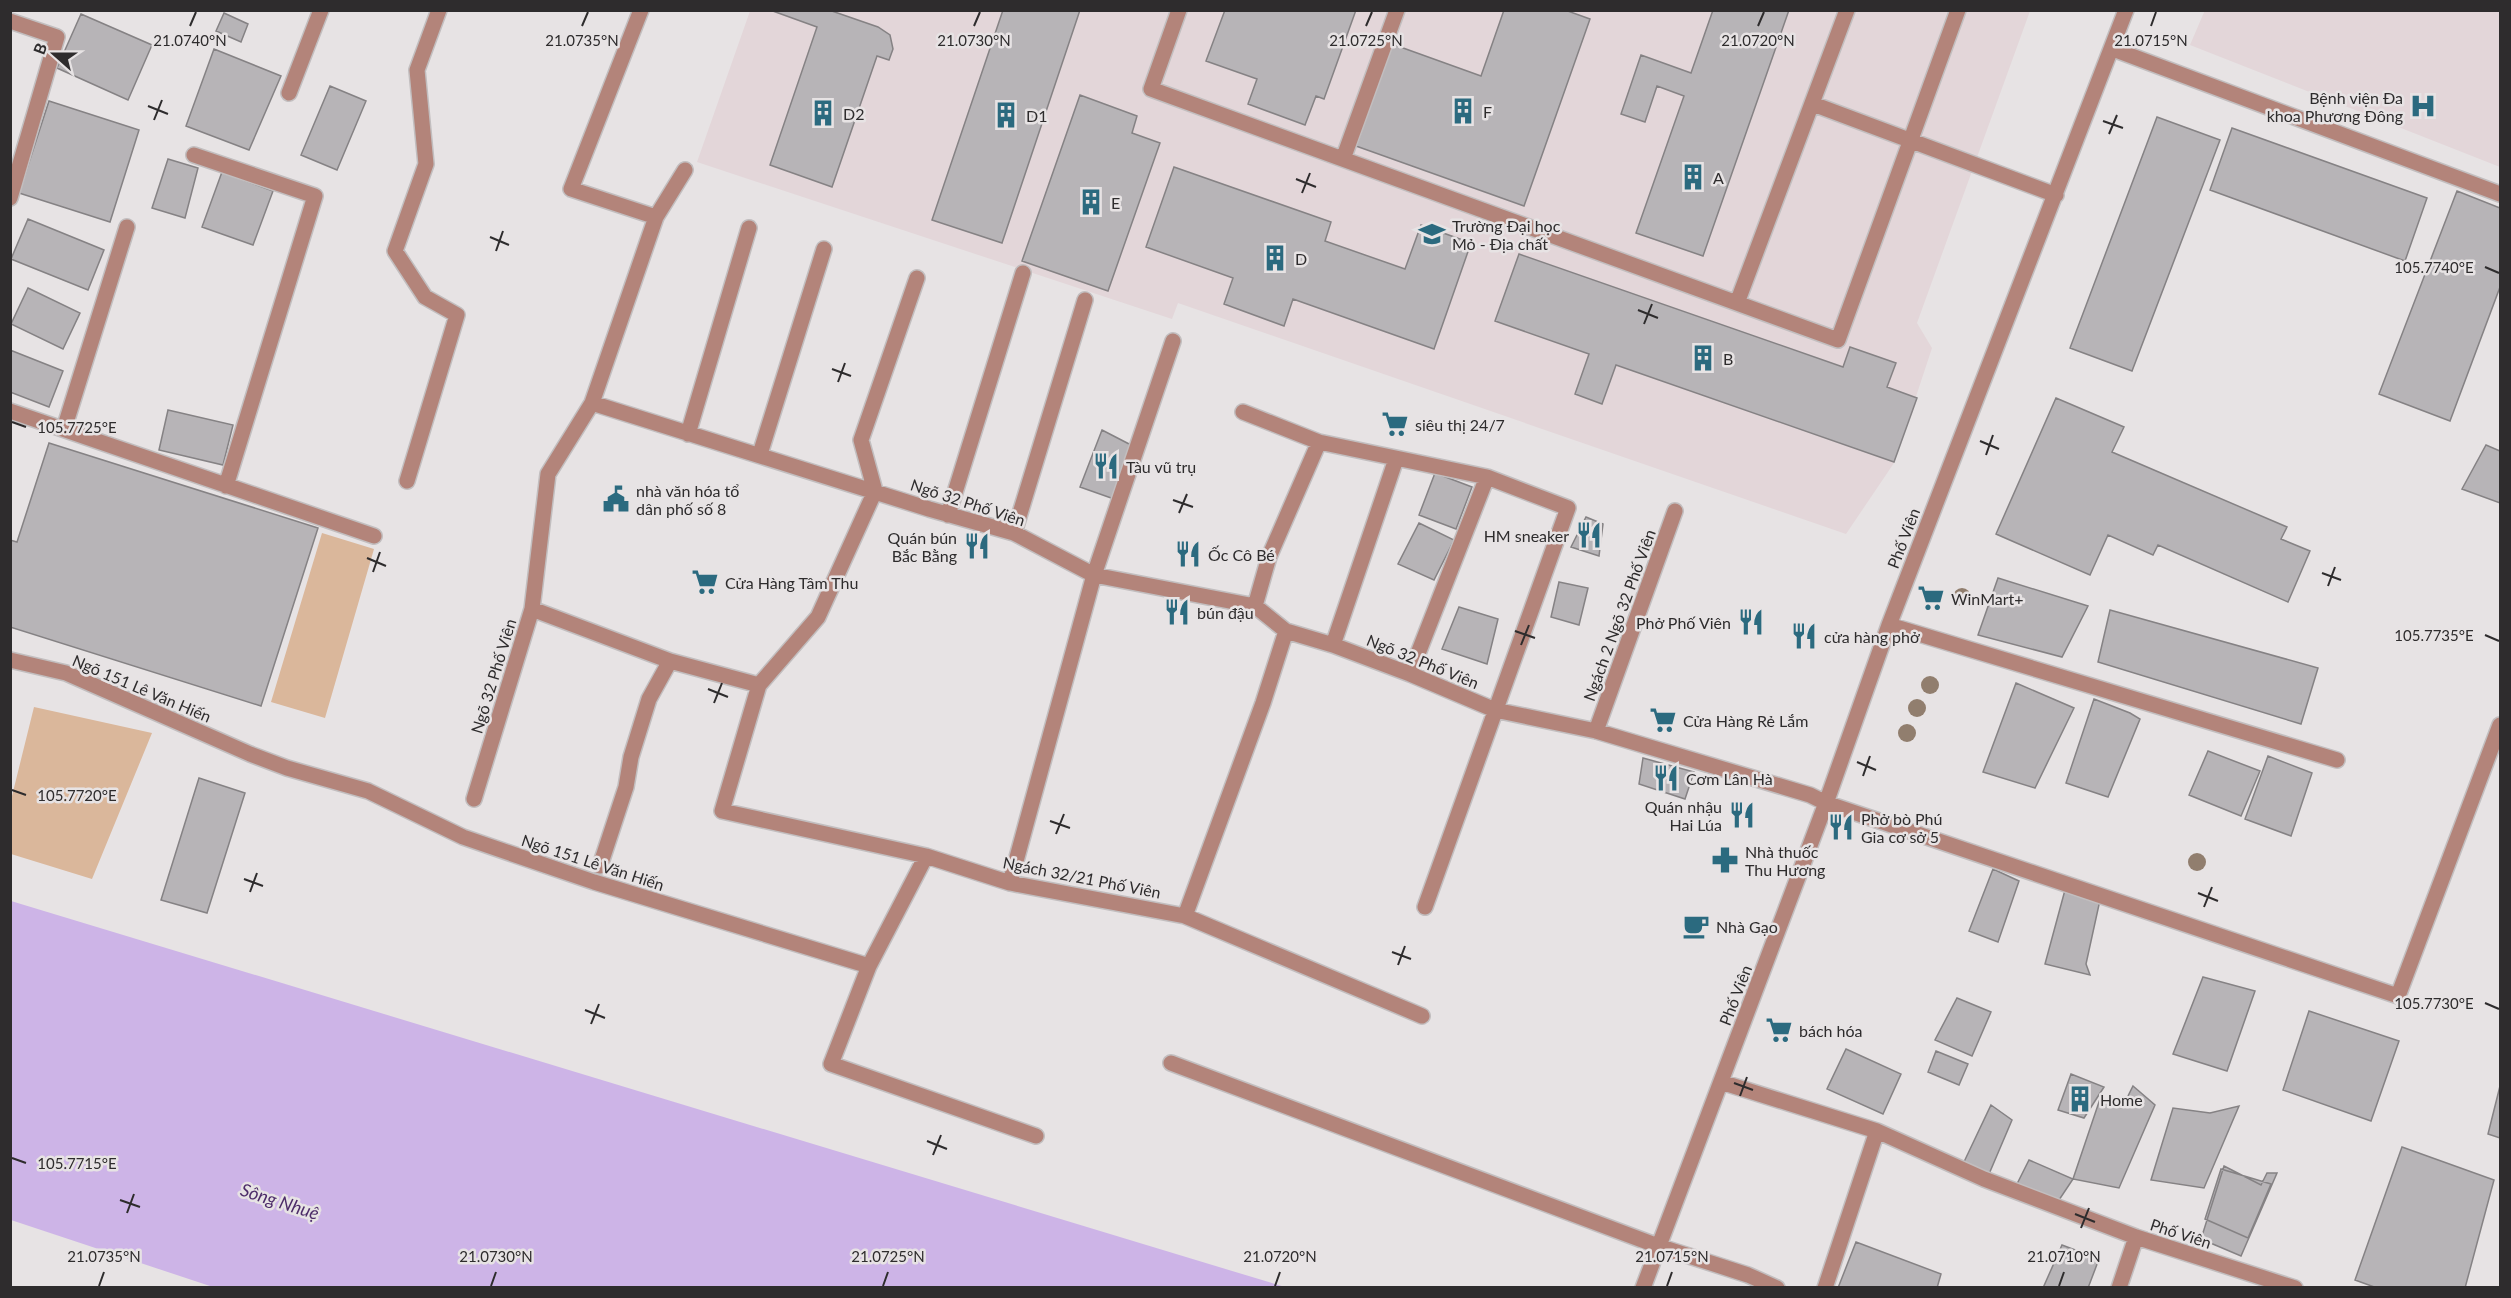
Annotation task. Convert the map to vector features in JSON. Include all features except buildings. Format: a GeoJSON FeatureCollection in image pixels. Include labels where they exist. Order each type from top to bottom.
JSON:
{"type":"FeatureCollection","features":[{"type":"Feature","properties":{"kind":"street"},"geometry":{"type":"LineString","coordinates":[[289,93],[321,10]]}},
{"type":"Feature","properties":{"kind":"street"},"geometry":{"type":"LineString","coordinates":[[407,482],[457,315],[425,297],[395,251],[426,164],[417,70],[439,10]]}},
{"type":"Feature","properties":{"kind":"street"},"geometry":{"type":"LineString","coordinates":[[641,10],[571,189],[656,217]]}},
{"type":"Feature","properties":{"kind":"street"},"geometry":{"type":"LineString","coordinates":[[1179,10],[1151,89],[1838,340],[1958,10]]}},
{"type":"Feature","properties":{"kind":"street"},"geometry":{"type":"LineString","coordinates":[[1343,159],[1397,10]]}},
{"type":"Feature","properties":{"kind":"street"},"geometry":{"type":"LineString","coordinates":[[1737,303],[1847,10]]}},
{"type":"Feature","properties":{"kind":"street","name":"Phố Viên"},"geometry":{"type":"LineString","coordinates":[[1643,1287],[1826,803],[1888,625],[2127,10]]}},
{"type":"Feature","properties":{"kind":"street"},"geometry":{"type":"LineString","coordinates":[[10,21],[57,38],[10,198]]}},
{"type":"Feature","properties":{"kind":"street"},"geometry":{"type":"LineString","coordinates":[[2113,49],[2500,194]]}},
{"type":"Feature","properties":{"kind":"street"},"geometry":{"type":"LineString","coordinates":[[1813,104],[2056,195]]}},
{"type":"Feature","properties":{"kind":"street"},"geometry":{"type":"LineString","coordinates":[[194,155],[315,196],[226,486]]}},
{"type":"Feature","properties":{"kind":"street"},"geometry":{"type":"LineString","coordinates":[[592,403],[656,217],[685,170]]}},
{"type":"Feature","properties":{"kind":"street"},"geometry":{"type":"LineString","coordinates":[[64,429],[127,227]]}},
{"type":"Feature","properties":{"kind":"street"},"geometry":{"type":"LineString","coordinates":[[688,434],[749,228]]}},
{"type":"Feature","properties":{"kind":"street"},"geometry":{"type":"LineString","coordinates":[[760,454],[824,249]]}},
{"type":"Feature","properties":{"kind":"street"},"geometry":{"type":"LineString","coordinates":[[948,515],[1023,273]]}},
{"type":"Feature","properties":{"kind":"street"},"geometry":{"type":"LineString","coordinates":[[532,609],[670,661],[759,685],[818,617],[875,491],[861,440],[917,278]]}},
{"type":"Feature","properties":{"kind":"street"},"geometry":{"type":"LineString","coordinates":[[1014,533],[1085,300]]}},
{"type":"Feature","properties":{"kind":"street"},"geometry":{"type":"LineString","coordinates":[[1010,883],[1094,575],[1173,341]]}},
{"type":"Feature","properties":{"kind":"street","name":"Ngõ 32 Phố Viên"},"geometry":{"type":"LineString","coordinates":[[474,799],[532,609],[548,474],[592,403],[948,515],[1014,533],[1094,575],[1255,606],[1286,630],[1410,674],[1495,710],[1596,731],[1810,795],[1826,803],[2398,996],[2500,725]]}},
{"type":"Feature","properties":{"kind":"street"},"geometry":{"type":"LineString","coordinates":[[10,411],[374,536]]}},
{"type":"Feature","properties":{"kind":"street"},"geometry":{"type":"LineString","coordinates":[[1243,412],[1319,442],[1487,477],[1568,508],[1425,907]]}},
{"type":"Feature","properties":{"kind":"street"},"geometry":{"type":"LineString","coordinates":[[1255,606],[1269,556],[1319,442]]}},
{"type":"Feature","properties":{"kind":"street"},"geometry":{"type":"LineString","coordinates":[[1333,645],[1396,459]]}},
{"type":"Feature","properties":{"kind":"street"},"geometry":{"type":"LineString","coordinates":[[1410,674],[1487,477]]}},
{"type":"Feature","properties":{"kind":"street","name":"Ngách 2 Ngõ 32 Phố Viên"},"geometry":{"type":"LineString","coordinates":[[1596,731],[1675,511]]}},
{"type":"Feature","properties":{"kind":"street"},"geometry":{"type":"LineString","coordinates":[[1888,625],[2337,760]]}},
{"type":"Feature","properties":{"kind":"street"},"geometry":{"type":"LineString","coordinates":[[1185,916],[1263,703],[1286,630]]}},
{"type":"Feature","properties":{"kind":"street","name":"Ngõ 151 Lê Văn Hiến"},"geometry":{"type":"LineString","coordinates":[[10,660],[66,673],[250,754],[287,768],[368,791],[463,837],[594,882],[869,966]]}},
{"type":"Feature","properties":{"kind":"street"},"geometry":{"type":"LineString","coordinates":[[600,866],[626,787],[631,758],[649,699],[670,661]]}},
{"type":"Feature","properties":{"kind":"street","name":"Ngách 32/21 Phố Viên"},"geometry":{"type":"LineString","coordinates":[[759,685],[722,811],[926,856],[1010,883],[1185,916],[1422,1016]]}},
{"type":"Feature","properties":{"kind":"street"},"geometry":{"type":"LineString","coordinates":[[926,856],[869,966],[831,1065],[1036,1136]]}},
{"type":"Feature","properties":{"kind":"street"},"geometry":{"type":"LineString","coordinates":[[1171,1063],[1658,1246],[1748,1275],[1777,1287]]}},
{"type":"Feature","properties":{"kind":"street","name":"Phố Viên"},"geometry":{"type":"LineString","coordinates":[[1721,1082],[1877,1131],[1984,1179],[2136,1237],[2295,1287]]}},
{"type":"Feature","properties":{"kind":"street"},"geometry":{"type":"LineString","coordinates":[[1825,1287],[1877,1131]]}},
{"type":"Feature","properties":{"kind":"street"},"geometry":{"type":"LineString","coordinates":[[2119,1287],[2136,1237]]}},
{"type":"Feature","properties":{"kind":"shaded area","name":"Bệnh viện Đa khoa Phương Đông"},"geometry":{"type":"Polygon","coordinates":[[[2205,10],[2500,11],[2500,167],[2190,45],[2205,10]]]}},
{"type":"Feature","properties":{"kind":"shaded area","name":"Trường Đại học Mỏ - Địa chất"},"geometry":{"type":"Polygon","coordinates":[[[750,11],[2030,11],[1917,323],[1932,348],[1894,463],[1846,534],[1178,303],[1172,319],[697,162],[750,11]]]}},
{"type":"Feature","properties":{"kind":"shaded area"},"geometry":{"type":"Polygon","coordinates":[[[322,533],[374,549],[325,718],[271,702],[322,533]]]}},
{"type":"Feature","properties":{"kind":"shaded area"},"geometry":{"type":"Polygon","coordinates":[[[34,707],[152,733],[92,879],[11,854],[11,800],[34,707]]]}},
{"type":"Feature","properties":{"kind":"water","name":"Sông Nhuệ"},"geometry":{"type":"Polygon","coordinates":[[[11,901],[1285,1287],[216,1288],[11,1220],[11,901]]]}},
{"type":"Feature","properties":{"kind":"place","name":"Bệnh viện Đa khoa Phương Đông"},"geometry":{"type":"Point","coordinates":[2423,106]}},
{"type":"Feature","properties":{"kind":"place","name":"F"},"geometry":{"type":"Point","coordinates":[1463,111]}},
{"type":"Feature","properties":{"kind":"place","name":"D2"},"geometry":{"type":"Point","coordinates":[823,113]}},
{"type":"Feature","properties":{"kind":"place","name":"D1"},"geometry":{"type":"Point","coordinates":[1006,115]}},
{"type":"Feature","properties":{"kind":"place","name":"A"},"geometry":{"type":"Point","coordinates":[1693,177]}},
{"type":"Feature","properties":{"kind":"place","name":"E"},"geometry":{"type":"Point","coordinates":[1091,202]}},
{"type":"Feature","properties":{"kind":"place","name":"Trường Đại học Mỏ - Địa chất"},"geometry":{"type":"Point","coordinates":[1432,234]}},
{"type":"Feature","properties":{"kind":"place","name":"D"},"geometry":{"type":"Point","coordinates":[1275,258]}},
{"type":"Feature","properties":{"kind":"place","name":"B"},"geometry":{"type":"Point","coordinates":[1703,358]}},
{"type":"Feature","properties":{"kind":"place","name":"siêu thị 24/7"},"geometry":{"type":"Point","coordinates":[1395,424]}},
{"type":"Feature","properties":{"kind":"place","name":"Tàu vũ trụ"},"geometry":{"type":"Point","coordinates":[1106,466]}},
{"type":"Feature","properties":{"kind":"place","name":"nhà văn hóa tổ dân phố số 8"},"geometry":{"type":"Point","coordinates":[616,499]}},
{"type":"Feature","properties":{"kind":"place","name":"HM sneaker"},"geometry":{"type":"Point","coordinates":[1589,535]}},
{"type":"Feature","properties":{"kind":"place","name":"Quán bún Bắc Bằng"},"geometry":{"type":"Point","coordinates":[977,546]}},
{"type":"Feature","properties":{"kind":"place","name":"Ốc Cô Bé"},"geometry":{"type":"Point","coordinates":[1188,554]}},
{"type":"Feature","properties":{"kind":"place","name":"Cửa Hàng Tâm Thu"},"geometry":{"type":"Point","coordinates":[705,582]}},
{"type":"Feature","properties":{"kind":"place","name":"WinMart+"},"geometry":{"type":"Point","coordinates":[1931,598]}},
{"type":"Feature","properties":{"kind":"place","name":"bún đậu"},"geometry":{"type":"Point","coordinates":[1177,612]}},
{"type":"Feature","properties":{"kind":"place","name":"Phở Phố Viên"},"geometry":{"type":"Point","coordinates":[1751,622]}},
{"type":"Feature","properties":{"kind":"place","name":"cửa hàng phở"},"geometry":{"type":"Point","coordinates":[1804,636]}},
{"type":"Feature","properties":{"kind":"place","name":"Cửa Hàng Rẻ Lắm"},"geometry":{"type":"Point","coordinates":[1663,720]}},
{"type":"Feature","properties":{"kind":"place","name":"Cơm Lân Hà"},"geometry":{"type":"Point","coordinates":[1666,778]}},
{"type":"Feature","properties":{"kind":"place","name":"Quán nhậu Hai Lúa"},"geometry":{"type":"Point","coordinates":[1742,815]}},
{"type":"Feature","properties":{"kind":"place","name":"Phở bò Phú Gia cơ sở 5"},"geometry":{"type":"Point","coordinates":[1841,827]}},
{"type":"Feature","properties":{"kind":"place","name":"Nhà thuốc Thu Hương"},"geometry":{"type":"Point","coordinates":[1725,860]}},
{"type":"Feature","properties":{"kind":"place","name":"Nhà Gạo"},"geometry":{"type":"Point","coordinates":[1696,926]}},
{"type":"Feature","properties":{"kind":"place","name":"bách hóa"},"geometry":{"type":"Point","coordinates":[1779,1030]}},
{"type":"Feature","properties":{"kind":"place","name":"Home"},"geometry":{"type":"Point","coordinates":[2080,1099]}}]}
